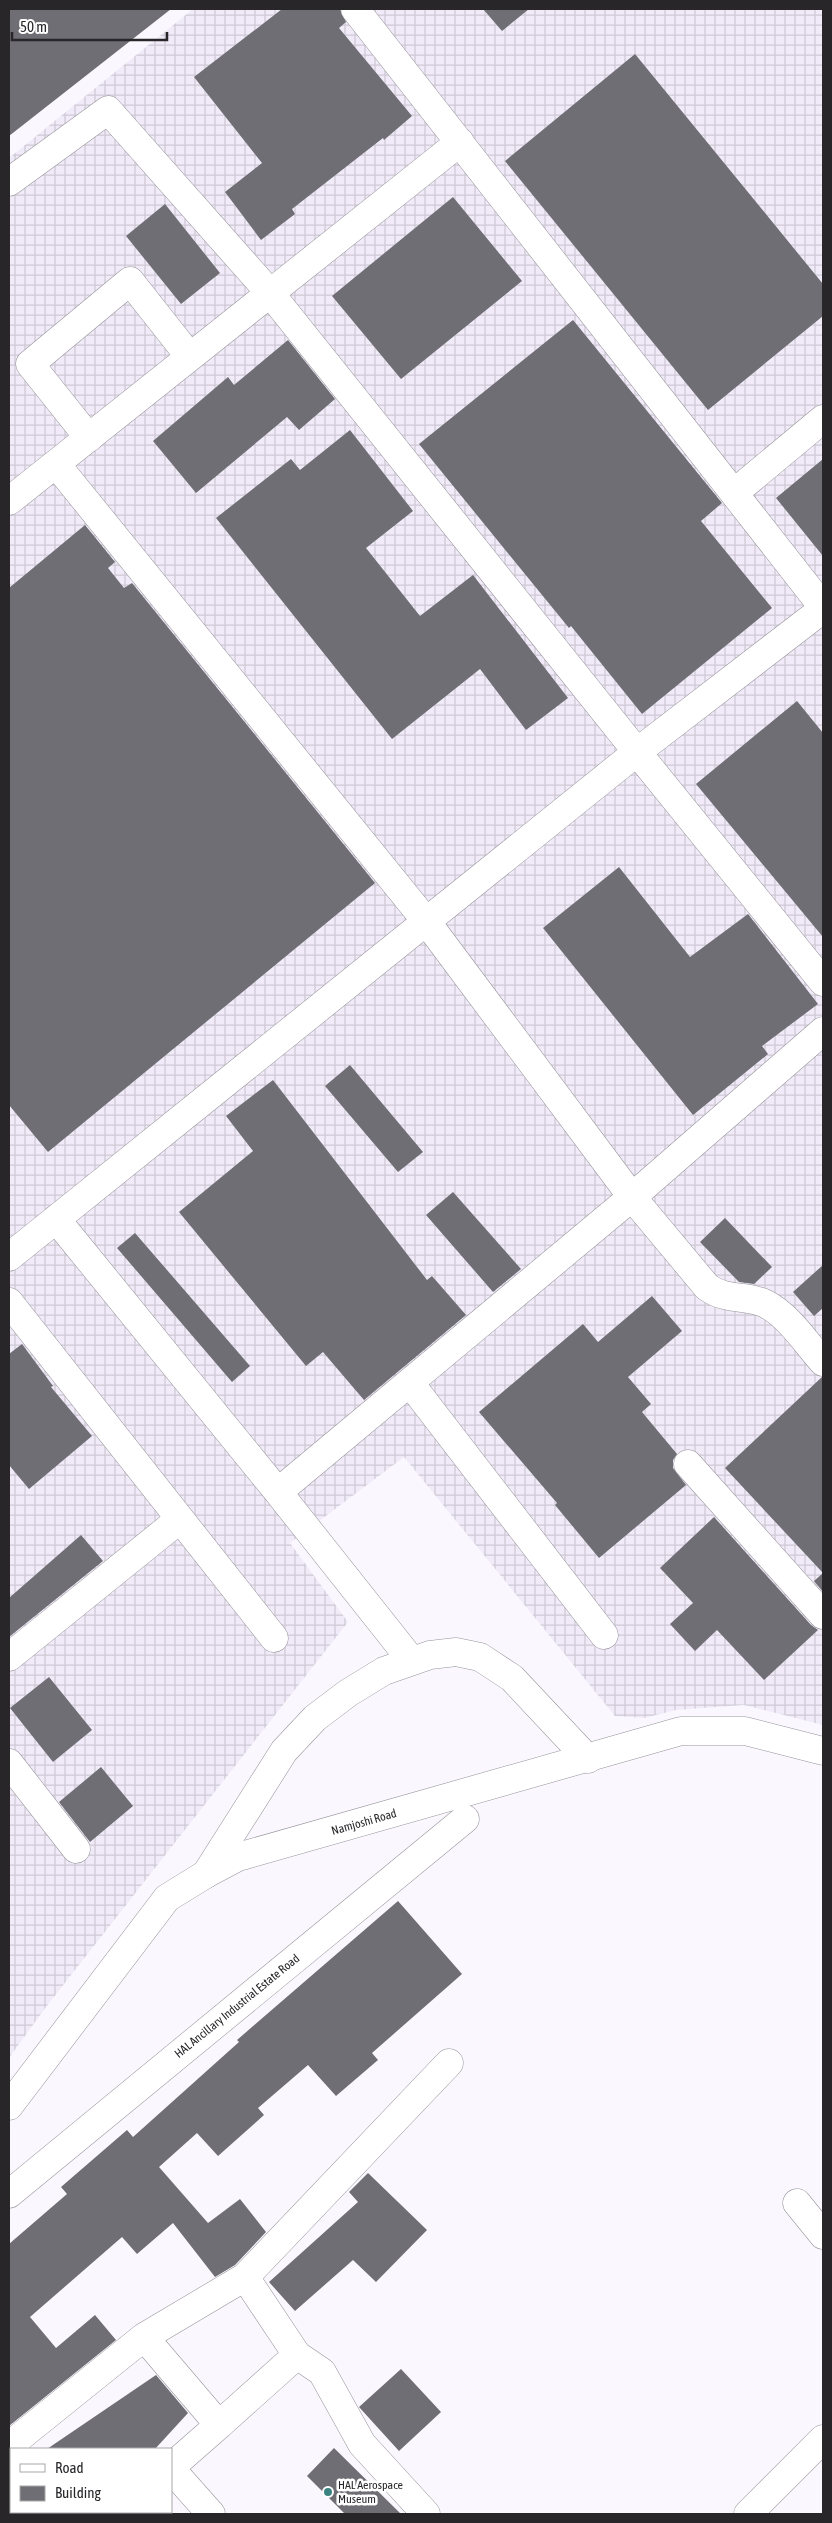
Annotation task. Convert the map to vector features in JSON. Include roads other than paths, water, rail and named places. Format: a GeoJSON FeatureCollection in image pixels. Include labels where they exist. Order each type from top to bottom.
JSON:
{"type":"FeatureCollection","features":[{"type":"Feature","properties":{"kind":"street"},"geometry":{"type":"LineString","coordinates":[[9,1257],[637,752],[823,608],[355,9]]}},
{"type":"Feature","properties":{"kind":"street"},"geometry":{"type":"LineString","coordinates":[[9,182],[108,110],[270,293],[823,982]]}},
{"type":"Feature","properties":{"kind":"street"},"geometry":{"type":"LineString","coordinates":[[9,501],[460,142]]}},
{"type":"Feature","properties":{"kind":"street"},"geometry":{"type":"LineString","coordinates":[[89,438],[30,364],[130,281],[190,357]]}},
{"type":"Feature","properties":{"kind":"street"},"geometry":{"type":"LineString","coordinates":[[734,492],[823,419]]}},
{"type":"Feature","properties":{"kind":"street"},"geometry":{"type":"LineString","coordinates":[[56,464],[426,921],[632,1197],[707,1287],[722,1296],[766,1304],[782,1316],[823,1362]]}},
{"type":"Feature","properties":{"kind":"street"},"geometry":{"type":"LineString","coordinates":[[278,1492],[632,1197],[823,1031]]}},
{"type":"Feature","properties":{"kind":"street"},"geometry":{"type":"LineString","coordinates":[[56,1219],[278,1492],[412,1661]]}},
{"type":"Feature","properties":{"kind":"street"},"geometry":{"type":"LineString","coordinates":[[9,1302],[274,1638]]}},
{"type":"Feature","properties":{"kind":"street"},"geometry":{"type":"LineString","coordinates":[[410,1383],[604,1634]]}},
{"type":"Feature","properties":{"kind":"street"},"geometry":{"type":"LineString","coordinates":[[688,1464],[823,1615]]}},
{"type":"Feature","properties":{"kind":"street"},"geometry":{"type":"LineString","coordinates":[[9,1657],[180,1519]]}},
{"type":"Feature","properties":{"kind":"street"},"geometry":{"type":"LineString","coordinates":[[206,1874],[284,1751],[315,1718],[348,1693],[384,1671],[430,1655],[456,1652],[480,1657],[512,1678],[588,1759]]}},
{"type":"Feature","properties":{"kind":"street","name":"Namjoshi Road"},"geometry":{"type":"LineString","coordinates":[[9,2106],[167,1898],[238,1857],[682,1731],[745,1731],[823,1751]]}},
{"type":"Feature","properties":{"kind":"street"},"geometry":{"type":"LineString","coordinates":[[9,1763],[76,1849]]}},
{"type":"Feature","properties":{"kind":"street","name":"HAL Ancillary Industrial Estate Road"},"geometry":{"type":"LineString","coordinates":[[9,2194],[465,1819]]}},
{"type":"Feature","properties":{"kind":"street"},"geometry":{"type":"LineString","coordinates":[[11,2448],[21,2436],[144,2337],[245,2277],[449,2063]]}},
{"type":"Feature","properties":{"kind":"street"},"geometry":{"type":"LineString","coordinates":[[797,2203],[823,2234]]}},
{"type":"Feature","properties":{"kind":"street"},"geometry":{"type":"LineString","coordinates":[[245,2277],[297,2355],[322,2372],[362,2444],[426,2514]]}},
{"type":"Feature","properties":{"kind":"street"},"geometry":{"type":"LineString","coordinates":[[144,2337],[219,2425]]}},
{"type":"Feature","properties":{"kind":"street"},"geometry":{"type":"LineString","coordinates":[[172,2467],[297,2355]]}},
{"type":"Feature","properties":{"kind":"street"},"geometry":{"type":"LineString","coordinates":[[748,2514],[823,2439]]}},
{"type":"Feature","properties":{"kind":"street"},"geometry":{"type":"LineString","coordinates":[[172,2469],[211,2514]]}},
{"type":"Feature","properties":{"kind":"place","name":"HAL Aerospace Museum"},"geometry":{"type":"Point","coordinates":[328,2492]}}]}
